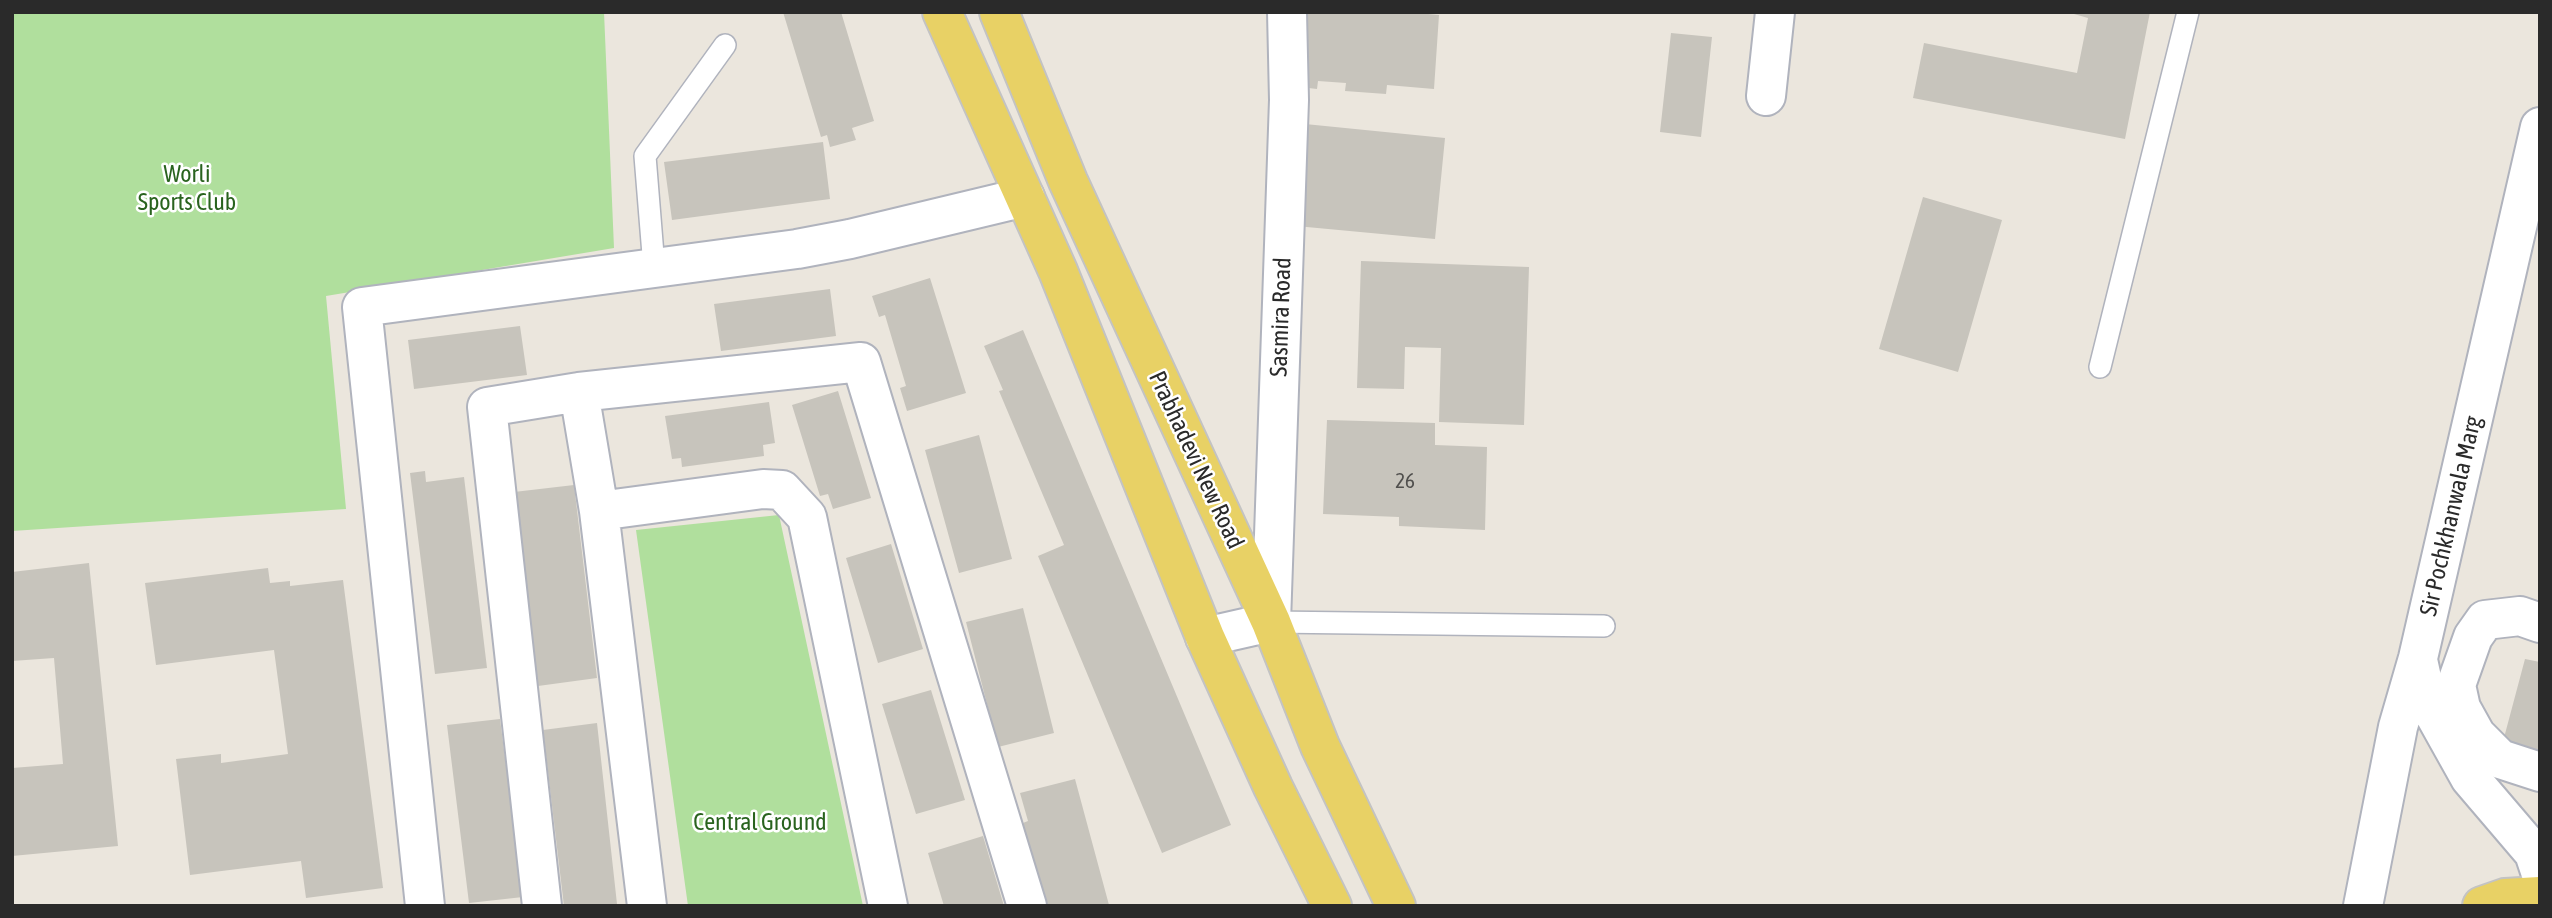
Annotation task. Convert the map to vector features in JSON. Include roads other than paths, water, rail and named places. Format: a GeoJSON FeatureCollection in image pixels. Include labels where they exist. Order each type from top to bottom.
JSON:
{"type":"FeatureCollection","features":[{"type":"Feature","properties":{"kind":"main road"},"geometry":{"type":"LineString","coordinates":[[942,12],[1058,271],[1205,637],[1273,787],[1332,906]]}},
{"type":"Feature","properties":{"kind":"main road","name":"Prabhadevi New Road"},"geometry":{"type":"LineString","coordinates":[[999,12],[1068,181],[1271,622],[1320,746],[1396,906]]}},
{"type":"Feature","properties":{"kind":"main road"},"geometry":{"type":"LineString","coordinates":[[2482,906],[2505,898],[2540,896]]}},
{"type":"Feature","properties":{"kind":"street","name":"Sasmira Road"},"geometry":{"type":"LineString","coordinates":[[1271,622],[1289,100],[1287,12]]}},
{"type":"Feature","properties":{"kind":"street"},"geometry":{"type":"LineString","coordinates":[[1766,96],[1776,12]]}},
{"type":"Feature","properties":{"kind":"street","name":"Sir Pochkhanwala Marg"},"geometry":{"type":"LineString","coordinates":[[2363,906],[2398,727],[2418,658],[2540,127]]}},
{"type":"Feature","properties":{"kind":"street"},"geometry":{"type":"LineString","coordinates":[[425,906],[362,307],[773,252],[850,239],[1025,197]]}},
{"type":"Feature","properties":{"kind":"street"},"geometry":{"type":"LineString","coordinates":[[542,906],[487,407],[579,392],[861,362],[1027,906]]}},
{"type":"Feature","properties":{"kind":"street"},"geometry":{"type":"LineString","coordinates":[[579,392],[599,511],[647,906]]}},
{"type":"Feature","properties":{"kind":"street"},"geometry":{"type":"LineString","coordinates":[[599,511],[763,489],[782,490],[807,517],[888,906]]}},
{"type":"Feature","properties":{"kind":"street"},"geometry":{"type":"LineString","coordinates":[[2540,624],[2520,616],[2485,620],[2473,637],[2456,685],[2461,708],[2476,735],[2500,759],[2540,772]]}},
{"type":"Feature","properties":{"kind":"street"},"geometry":{"type":"LineString","coordinates":[[1205,637],[1271,622]]}},
{"type":"Feature","properties":{"kind":"street"},"geometry":{"type":"LineString","coordinates":[[2418,658],[2427,701],[2470,778],[2538,857]]}},
{"type":"Feature","properties":{"kind":"lane"},"geometry":{"type":"LineString","coordinates":[[2100,367],[2188,12]]}},
{"type":"Feature","properties":{"kind":"lane"},"geometry":{"type":"LineString","coordinates":[[654,267],[645,156],[725,45]]}},
{"type":"Feature","properties":{"kind":"lane"},"geometry":{"type":"LineString","coordinates":[[1271,622],[1604,626]]}},
{"type":"Feature","properties":{"kind":"park label","name":"Worli Sports Club"},"geometry":{"type":"Point","coordinates":[187,188]}},
{"type":"Feature","properties":{"kind":"park label","name":"Central Ground"},"geometry":{"type":"Point","coordinates":[760,822]}}]}
